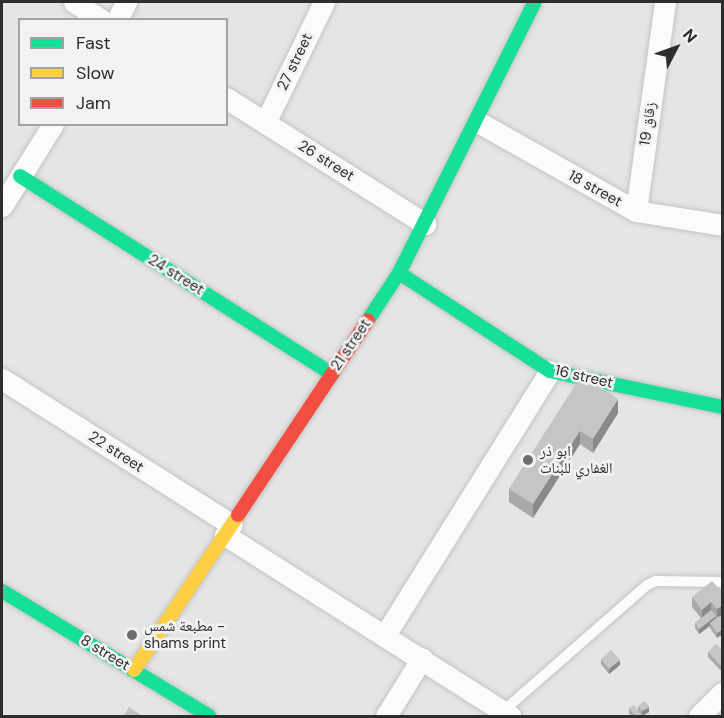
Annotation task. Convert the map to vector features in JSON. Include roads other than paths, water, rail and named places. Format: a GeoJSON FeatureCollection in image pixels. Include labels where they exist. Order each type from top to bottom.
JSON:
{"type":"FeatureCollection","features":[{"type":"Feature","properties":{"kind":"street"},"geometry":{"type":"LineString","coordinates":[[74,2],[99,18]]}},
{"type":"Feature","properties":{"kind":"street"},"geometry":{"type":"LineString","coordinates":[[118,18],[126,2]]}},
{"type":"Feature","properties":{"kind":"street","name":"27 street"},"geometry":{"type":"LineString","coordinates":[[265,123],[324,2]]}},
{"type":"Feature","properties":{"kind":"street","name":"21 street"},"geometry":{"type":"LineString","coordinates":[[134,670],[399,273],[478,122],[535,2]]}},
{"type":"Feature","properties":{"kind":"street","name":"زقاق 19"},"geometry":{"type":"LineString","coordinates":[[636,211],[665,2]]}},
{"type":"Feature","properties":{"kind":"street","name":"26 street"},"geometry":{"type":"LineString","coordinates":[[228,99],[425,224]]}},
{"type":"Feature","properties":{"kind":"street","name":"18 street"},"geometry":{"type":"LineString","coordinates":[[478,122],[636,211],[723,225]]}},
{"type":"Feature","properties":{"kind":"street"},"geometry":{"type":"LineString","coordinates":[[2,206],[52,126]]}},
{"type":"Feature","properties":{"kind":"street","name":"24 street"},"geometry":{"type":"LineString","coordinates":[[20,176],[332,374]]}},
{"type":"Feature","properties":{"kind":"street","name":"16 street"},"geometry":{"type":"LineString","coordinates":[[399,273],[550,371],[723,407]]}},
{"type":"Feature","properties":{"kind":"street"},"geometry":{"type":"LineString","coordinates":[[385,635],[550,371]]}},
{"type":"Feature","properties":{"kind":"street","name":"22 street"},"geometry":{"type":"LineString","coordinates":[[2,379],[506,714]]}},
{"type":"Feature","properties":{"kind":"street","name":"8 street"},"geometry":{"type":"LineString","coordinates":[[2,591],[208,717]]}},
{"type":"Feature","properties":{"kind":"street"},"geometry":{"type":"LineString","coordinates":[[386,717],[422,658]]}},
{"type":"Feature","properties":{"kind":"street"},"geometry":{"type":"LineString","coordinates":[[699,717],[723,693]]}},
{"type":"Feature","properties":{"kind":"lane"},"geometry":{"type":"LineString","coordinates":[[506,714],[651,582],[723,582]]}},
{"type":"Feature","properties":{"kind":"place","name":"ابو ذر الغفاري للبنات"},"geometry":{"type":"Point","coordinates":[528,460]}},
{"type":"Feature","properties":{"kind":"place","name":"مطبعة شمس - shams print"},"geometry":{"type":"Point","coordinates":[132,635]}}]}
